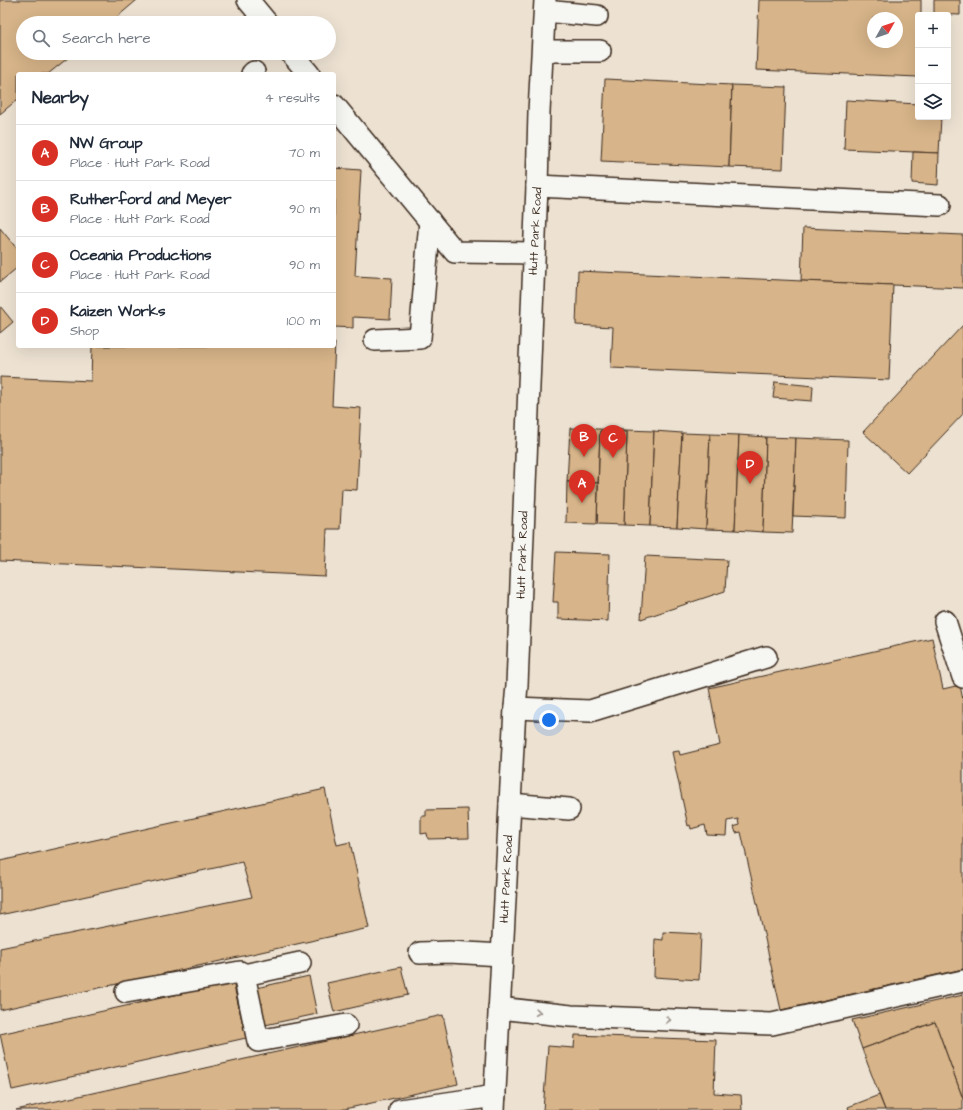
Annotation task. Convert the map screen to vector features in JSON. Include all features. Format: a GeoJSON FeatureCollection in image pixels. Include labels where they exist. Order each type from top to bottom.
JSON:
{"type":"FeatureCollection","features":[{"type":"Feature","properties":{"kind":"street"},"geometry":{"type":"LineString","coordinates":[[248,0],[261,16]]}},
{"type":"Feature","properties":{"kind":"street"},"geometry":{"type":"LineString","coordinates":[[545,5],[597,16]]}},
{"type":"Feature","properties":{"kind":"street","name":"Hutt Park Road"},"geometry":{"type":"LineString","coordinates":[[495,1103],[514,708],[517,677],[539,112],[545,5]]}},
{"type":"Feature","properties":{"kind":"street"},"geometry":{"type":"LineString","coordinates":[[543,50],[600,52]]}},
{"type":"Feature","properties":{"kind":"street"},"geometry":{"type":"LineString","coordinates":[[297,60],[307,72]]}},
{"type":"Feature","properties":{"kind":"street"},"geometry":{"type":"LineString","coordinates":[[336,109],[455,252],[534,253]]}},
{"type":"Feature","properties":{"kind":"street"},"geometry":{"type":"LineString","coordinates":[[537,186],[940,205]]}},
{"type":"Feature","properties":{"kind":"street"},"geometry":{"type":"LineString","coordinates":[[375,340],[420,338],[430,222]]}},
{"type":"Feature","properties":{"kind":"street"},"geometry":{"type":"LineString","coordinates":[[945,621],[963,677]]}},
{"type":"Feature","properties":{"kind":"street"},"geometry":{"type":"LineString","coordinates":[[514,708],[590,711],[766,657]]}},
{"type":"Feature","properties":{"kind":"street"},"geometry":{"type":"LineString","coordinates":[[510,804],[569,809]]}},
{"type":"Feature","properties":{"kind":"street"},"geometry":{"type":"LineString","coordinates":[[420,953],[450,952],[502,955]]}},
{"type":"Feature","properties":{"kind":"street"},"geometry":{"type":"LineString","coordinates":[[126,992],[240,972],[244,975],[300,963]]}},
{"type":"Feature","properties":{"kind":"street"},"geometry":{"type":"LineString","coordinates":[[244,975],[258,1041],[346,1025]]}},
{"type":"Feature","properties":{"kind":"street"},"geometry":{"type":"LineString","coordinates":[[499,1008],[571,1016],[772,1024],[963,981]]}},
{"type":"Feature","properties":{"kind":"street"},"geometry":{"type":"LineString","coordinates":[[400,1110],[495,1103]]}},
{"type":"Feature","properties":{"kind":"building"},"geometry":{"type":"Polygon","coordinates":[[[0,0],[137,0],[118,16],[16,16],[16,60],[65,60],[50,72],[16,72],[16,101],[0,114],[0,0]]]}},
{"type":"Feature","properties":{"kind":"building"},"geometry":{"type":"Polygon","coordinates":[[[759,0],[921,0],[921,12],[915,12],[915,77],[756,70],[759,0]]]}},
{"type":"Feature","properties":{"kind":"building"},"geometry":{"type":"Polygon","coordinates":[[[934,0],[960,0],[960,15],[951,15],[951,12],[934,12],[934,0]]]}},
{"type":"Feature","properties":{"kind":"building"},"geometry":{"type":"Polygon","coordinates":[[[605,79],[732,85],[729,167],[601,161],[605,79]]]}},
{"type":"Feature","properties":{"kind":"building"},"geometry":{"type":"Polygon","coordinates":[[[732,85],[786,87],[783,169],[729,167],[732,85]]]}},
{"type":"Feature","properties":{"kind":"building"},"geometry":{"type":"Polygon","coordinates":[[[846,100],[915,104],[915,120],[941,120],[939,153],[844,149],[846,100]]]}},
{"type":"Feature","properties":{"kind":"building"},"geometry":{"type":"Polygon","coordinates":[[[913,152],[939,153],[938,185],[912,183],[913,152]]]}},
{"type":"Feature","properties":{"kind":"building"},"geometry":{"type":"Polygon","coordinates":[[[336,168],[361,170],[355,276],[392,278],[390,319],[353,317],[353,328],[336,327],[336,168]]]}},
{"type":"Feature","properties":{"kind":"building"},"geometry":{"type":"Polygon","coordinates":[[[0,228],[16,248],[16,269],[0,282],[0,228]]]}},
{"type":"Feature","properties":{"kind":"building"},"geometry":{"type":"Polygon","coordinates":[[[803,228],[963,235],[963,288],[801,281],[803,228]]]}},
{"type":"Feature","properties":{"kind":"building"},"geometry":{"type":"Polygon","coordinates":[[[578,271],[893,285],[889,380],[611,368],[613,327],[576,325],[578,271]]]}},
{"type":"Feature","properties":{"kind":"building"},"geometry":{"type":"Polygon","coordinates":[[[0,306],[13,322],[0,333],[0,306]]]}},
{"type":"Feature","properties":{"kind":"building"},"geometry":{"type":"Polygon","coordinates":[[[963,325],[963,414],[907,473],[863,432],[963,325]]]}},
{"type":"Feature","properties":{"kind":"building"},"geometry":{"type":"Polygon","coordinates":[[[92,348],[335,348],[332,406],[361,408],[357,490],[342,489],[340,529],[327,529],[325,576],[0,561],[0,377],[91,381],[92,348]]]}},
{"type":"Feature","properties":{"kind":"building"},"geometry":{"type":"Polygon","coordinates":[[[775,382],[813,386],[812,401],[773,398],[775,382]]]}},
{"type":"Feature","properties":{"kind":"building"},"geometry":{"type":"Polygon","coordinates":[[[570,428],[654,431],[650,526],[624,525],[627,432],[600,431],[598,483],[567,482],[570,428]]]}},
{"type":"Feature","properties":{"kind":"building"},"geometry":{"type":"Polygon","coordinates":[[[600,431],[627,432],[624,525],[597,524],[600,431]]]}},
{"type":"Feature","properties":{"kind":"building"},"geometry":{"type":"Polygon","coordinates":[[[654,431],[682,433],[677,527],[650,526],[654,431]]]}},
{"type":"Feature","properties":{"kind":"building"},"geometry":{"type":"Polygon","coordinates":[[[682,433],[710,434],[706,529],[677,527],[682,433]]]}},
{"type":"Feature","properties":{"kind":"building"},"geometry":{"type":"Polygon","coordinates":[[[710,434],[739,435],[735,530],[706,529],[710,434]]]}},
{"type":"Feature","properties":{"kind":"building"},"geometry":{"type":"Polygon","coordinates":[[[739,435],[766,437],[763,532],[735,530],[739,435]]]}},
{"type":"Feature","properties":{"kind":"building"},"geometry":{"type":"Polygon","coordinates":[[[766,437],[796,438],[792,533],[763,532],[766,437]]]}},
{"type":"Feature","properties":{"kind":"building"},"geometry":{"type":"Polygon","coordinates":[[[796,438],[848,440],[846,518],[793,516],[796,438]]]}},
{"type":"Feature","properties":{"kind":"building"},"geometry":{"type":"Polygon","coordinates":[[[567,482],[598,483],[597,524],[566,523],[567,482]]]}},
{"type":"Feature","properties":{"kind":"building"},"geometry":{"type":"Polygon","coordinates":[[[556,552],[610,554],[608,621],[558,619],[558,602],[553,602],[556,552]]]}},
{"type":"Feature","properties":{"kind":"building"},"geometry":{"type":"Polygon","coordinates":[[[645,556],[727,560],[725,591],[641,619],[645,556]]]}},
{"type":"Feature","properties":{"kind":"building"},"geometry":{"type":"Polygon","coordinates":[[[932,638],[943,689],[960,685],[963,700],[963,969],[781,1010],[741,832],[736,833],[734,827],[739,825],[738,819],[727,821],[726,836],[707,835],[705,825],[691,829],[690,825],[688,826],[672,752],[679,751],[680,755],[720,745],[709,688],[932,638]]]}},
{"type":"Feature","properties":{"kind":"building"},"geometry":{"type":"Polygon","coordinates":[[[325,789],[337,845],[350,842],[369,928],[0,1010],[0,948],[252,897],[242,862],[0,915],[0,861],[325,789]]]}},
{"type":"Feature","properties":{"kind":"building"},"geometry":{"type":"Polygon","coordinates":[[[468,809],[469,838],[428,839],[427,833],[421,834],[421,816],[426,816],[426,810],[468,809]]]}},
{"type":"Feature","properties":{"kind":"building"},"geometry":{"type":"Polygon","coordinates":[[[663,932],[701,934],[699,980],[654,977],[655,939],[663,940],[663,932]]]}},
{"type":"Feature","properties":{"kind":"building"},"geometry":{"type":"Polygon","coordinates":[[[401,967],[408,995],[334,1012],[327,983],[401,967]]]}},
{"type":"Feature","properties":{"kind":"building"},"geometry":{"type":"Polygon","coordinates":[[[309,976],[317,1014],[265,1025],[256,988],[309,976]]]}},
{"type":"Feature","properties":{"kind":"building"},"geometry":{"type":"Polygon","coordinates":[[[233,982],[246,1038],[12,1090],[0,1034],[233,982]]]}},
{"type":"Feature","properties":{"kind":"building"},"geometry":{"type":"Polygon","coordinates":[[[963,995],[963,1099],[935,1022],[862,1049],[852,1020],[963,995]]]}},
{"type":"Feature","properties":{"kind":"building"},"geometry":{"type":"Polygon","coordinates":[[[443,1015],[458,1084],[340,1110],[16,1110],[443,1015]]]}},
{"type":"Feature","properties":{"kind":"building"},"geometry":{"type":"Polygon","coordinates":[[[935,1022],[963,1099],[963,1110],[885,1110],[862,1049],[935,1022]]]}},
{"type":"Feature","properties":{"kind":"building"},"geometry":{"type":"Polygon","coordinates":[[[575,1035],[716,1040],[714,1093],[741,1095],[742,1110],[543,1110],[548,1046],[574,1048],[575,1035]]]}},
{"type":"Feature","properties":{"kind":"building"},"geometry":{"type":"Polygon","coordinates":[[[879,1095],[885,1110],[849,1110],[848,1107],[879,1095]]]}},
{"type":"Feature","properties":{"kind":"place","name":"Rutherford and Meyer"},"geometry":{"type":"Point","coordinates":[584,457]}},
{"type":"Feature","properties":{"kind":"place","name":"Oceania Productions"},"geometry":{"type":"Point","coordinates":[613,458]}},
{"type":"Feature","properties":{"kind":"place","name":"Kaizen Works"},"geometry":{"type":"Point","coordinates":[750,484]}},
{"type":"Feature","properties":{"kind":"place","name":"NW Group"},"geometry":{"type":"Point","coordinates":[582,503]}}]}
